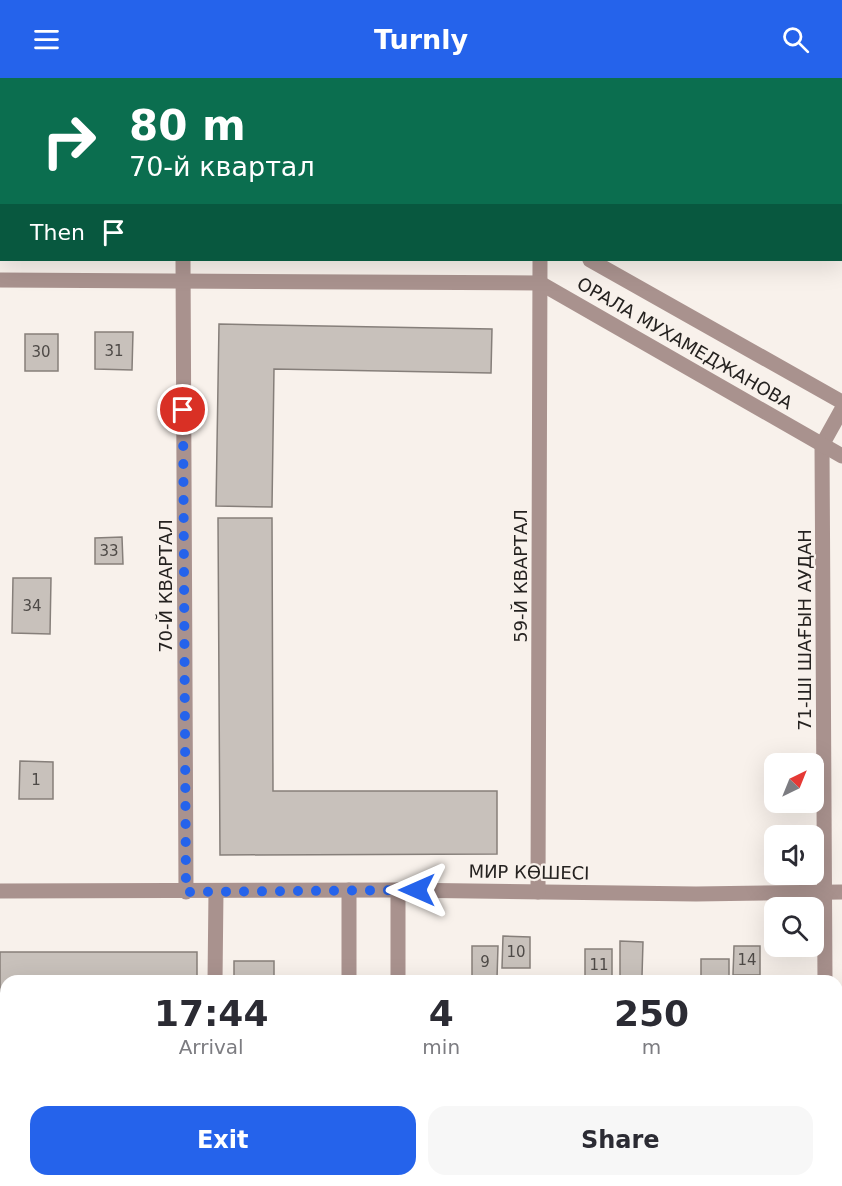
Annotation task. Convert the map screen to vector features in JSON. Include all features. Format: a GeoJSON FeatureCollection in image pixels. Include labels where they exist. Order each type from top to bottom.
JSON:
{"type":"FeatureCollection","features":[{"type":"Feature","properties":{"kind":"street","name":"70-Й КВАРТАЛ"},"geometry":{"type":"LineString","coordinates":[[183,261],[186,892]]}},
{"type":"Feature","properties":{"kind":"street","name":"59-Й КВАРТАЛ"},"geometry":{"type":"LineString","coordinates":[[538,892],[540,261]]}},
{"type":"Feature","properties":{"kind":"street","name":"ОРАЛА МУХАМЕДЖАНОВА"},"geometry":{"type":"LineString","coordinates":[[595,261],[611,264],[842,402]]}},
{"type":"Feature","properties":{"kind":"street","name":"ОРАЛА МУХАМЕДЖАНОВА"},"geometry":{"type":"LineString","coordinates":[[0,280],[540,283],[842,456]]}},
{"type":"Feature","properties":{"kind":"street","name":"71-ШІ ШАҒЫН АУДАН"},"geometry":{"type":"LineString","coordinates":[[825,975],[822,445],[842,409]]}},
{"type":"Feature","properties":{"kind":"street"},"geometry":{"type":"LineString","coordinates":[[349,975],[350,890]]}},
{"type":"Feature","properties":{"kind":"street"},"geometry":{"type":"LineString","coordinates":[[398,890],[398,975]]}},
{"type":"Feature","properties":{"kind":"street","name":"МИР КӨШЕСІ"},"geometry":{"type":"LineString","coordinates":[[0,891],[842,892]]}},
{"type":"Feature","properties":{"kind":"street"},"geometry":{"type":"LineString","coordinates":[[215,975],[216,891]]}},
{"type":"Feature","properties":{"kind":"building"},"geometry":{"type":"Polygon","coordinates":[[[219,324],[492,329],[491,373],[274,369],[272,507],[216,506],[219,324]]]}},
{"type":"Feature","properties":{"kind":"building"},"geometry":{"type":"Polygon","coordinates":[[[95,332],[133,332],[132,370],[95,369],[95,332]]]}},
{"type":"Feature","properties":{"kind":"building"},"geometry":{"type":"Polygon","coordinates":[[[25,334],[58,334],[58,371],[25,371],[25,334]]]}},
{"type":"Feature","properties":{"kind":"building"},"geometry":{"type":"Polygon","coordinates":[[[218,518],[272,518],[273,791],[497,791],[497,854],[220,855],[218,518]]]}},
{"type":"Feature","properties":{"kind":"building"},"geometry":{"type":"Polygon","coordinates":[[[122,537],[123,564],[95,564],[95,538],[122,537]]]}},
{"type":"Feature","properties":{"kind":"building"},"geometry":{"type":"Polygon","coordinates":[[[13,578],[51,578],[50,634],[12,633],[13,578]]]}},
{"type":"Feature","properties":{"kind":"building"},"geometry":{"type":"Polygon","coordinates":[[[20,761],[53,762],[53,799],[19,799],[20,761]]]}},
{"type":"Feature","properties":{"kind":"building"},"geometry":{"type":"Polygon","coordinates":[[[503,936],[530,937],[530,968],[502,968],[503,936]]]}},
{"type":"Feature","properties":{"kind":"building"},"geometry":{"type":"Polygon","coordinates":[[[620,941],[643,942],[642,975],[620,975],[620,941]]]}},
{"type":"Feature","properties":{"kind":"building"},"geometry":{"type":"Polygon","coordinates":[[[472,946],[498,946],[497,975],[472,975],[472,946]]]}},
{"type":"Feature","properties":{"kind":"building"},"geometry":{"type":"Polygon","coordinates":[[[734,946],[760,946],[760,975],[733,975],[734,946]]]}},
{"type":"Feature","properties":{"kind":"building"},"geometry":{"type":"Polygon","coordinates":[[[585,949],[612,949],[612,975],[585,975],[585,949]]]}},
{"type":"Feature","properties":{"kind":"building"},"geometry":{"type":"Polygon","coordinates":[[[0,952],[197,952],[197,975],[0,975],[0,952]]]}},
{"type":"Feature","properties":{"kind":"building"},"geometry":{"type":"Polygon","coordinates":[[[701,959],[729,959],[729,975],[701,975],[701,959]]]}},
{"type":"Feature","properties":{"kind":"building"},"geometry":{"type":"Polygon","coordinates":[[[234,961],[274,961],[274,975],[234,975],[234,961]]]}},
{"type":"Feature","properties":{"kind":"route"},"geometry":{"type":"LineString","coordinates":[[183,410],[186,892],[417,890]]}}]}
